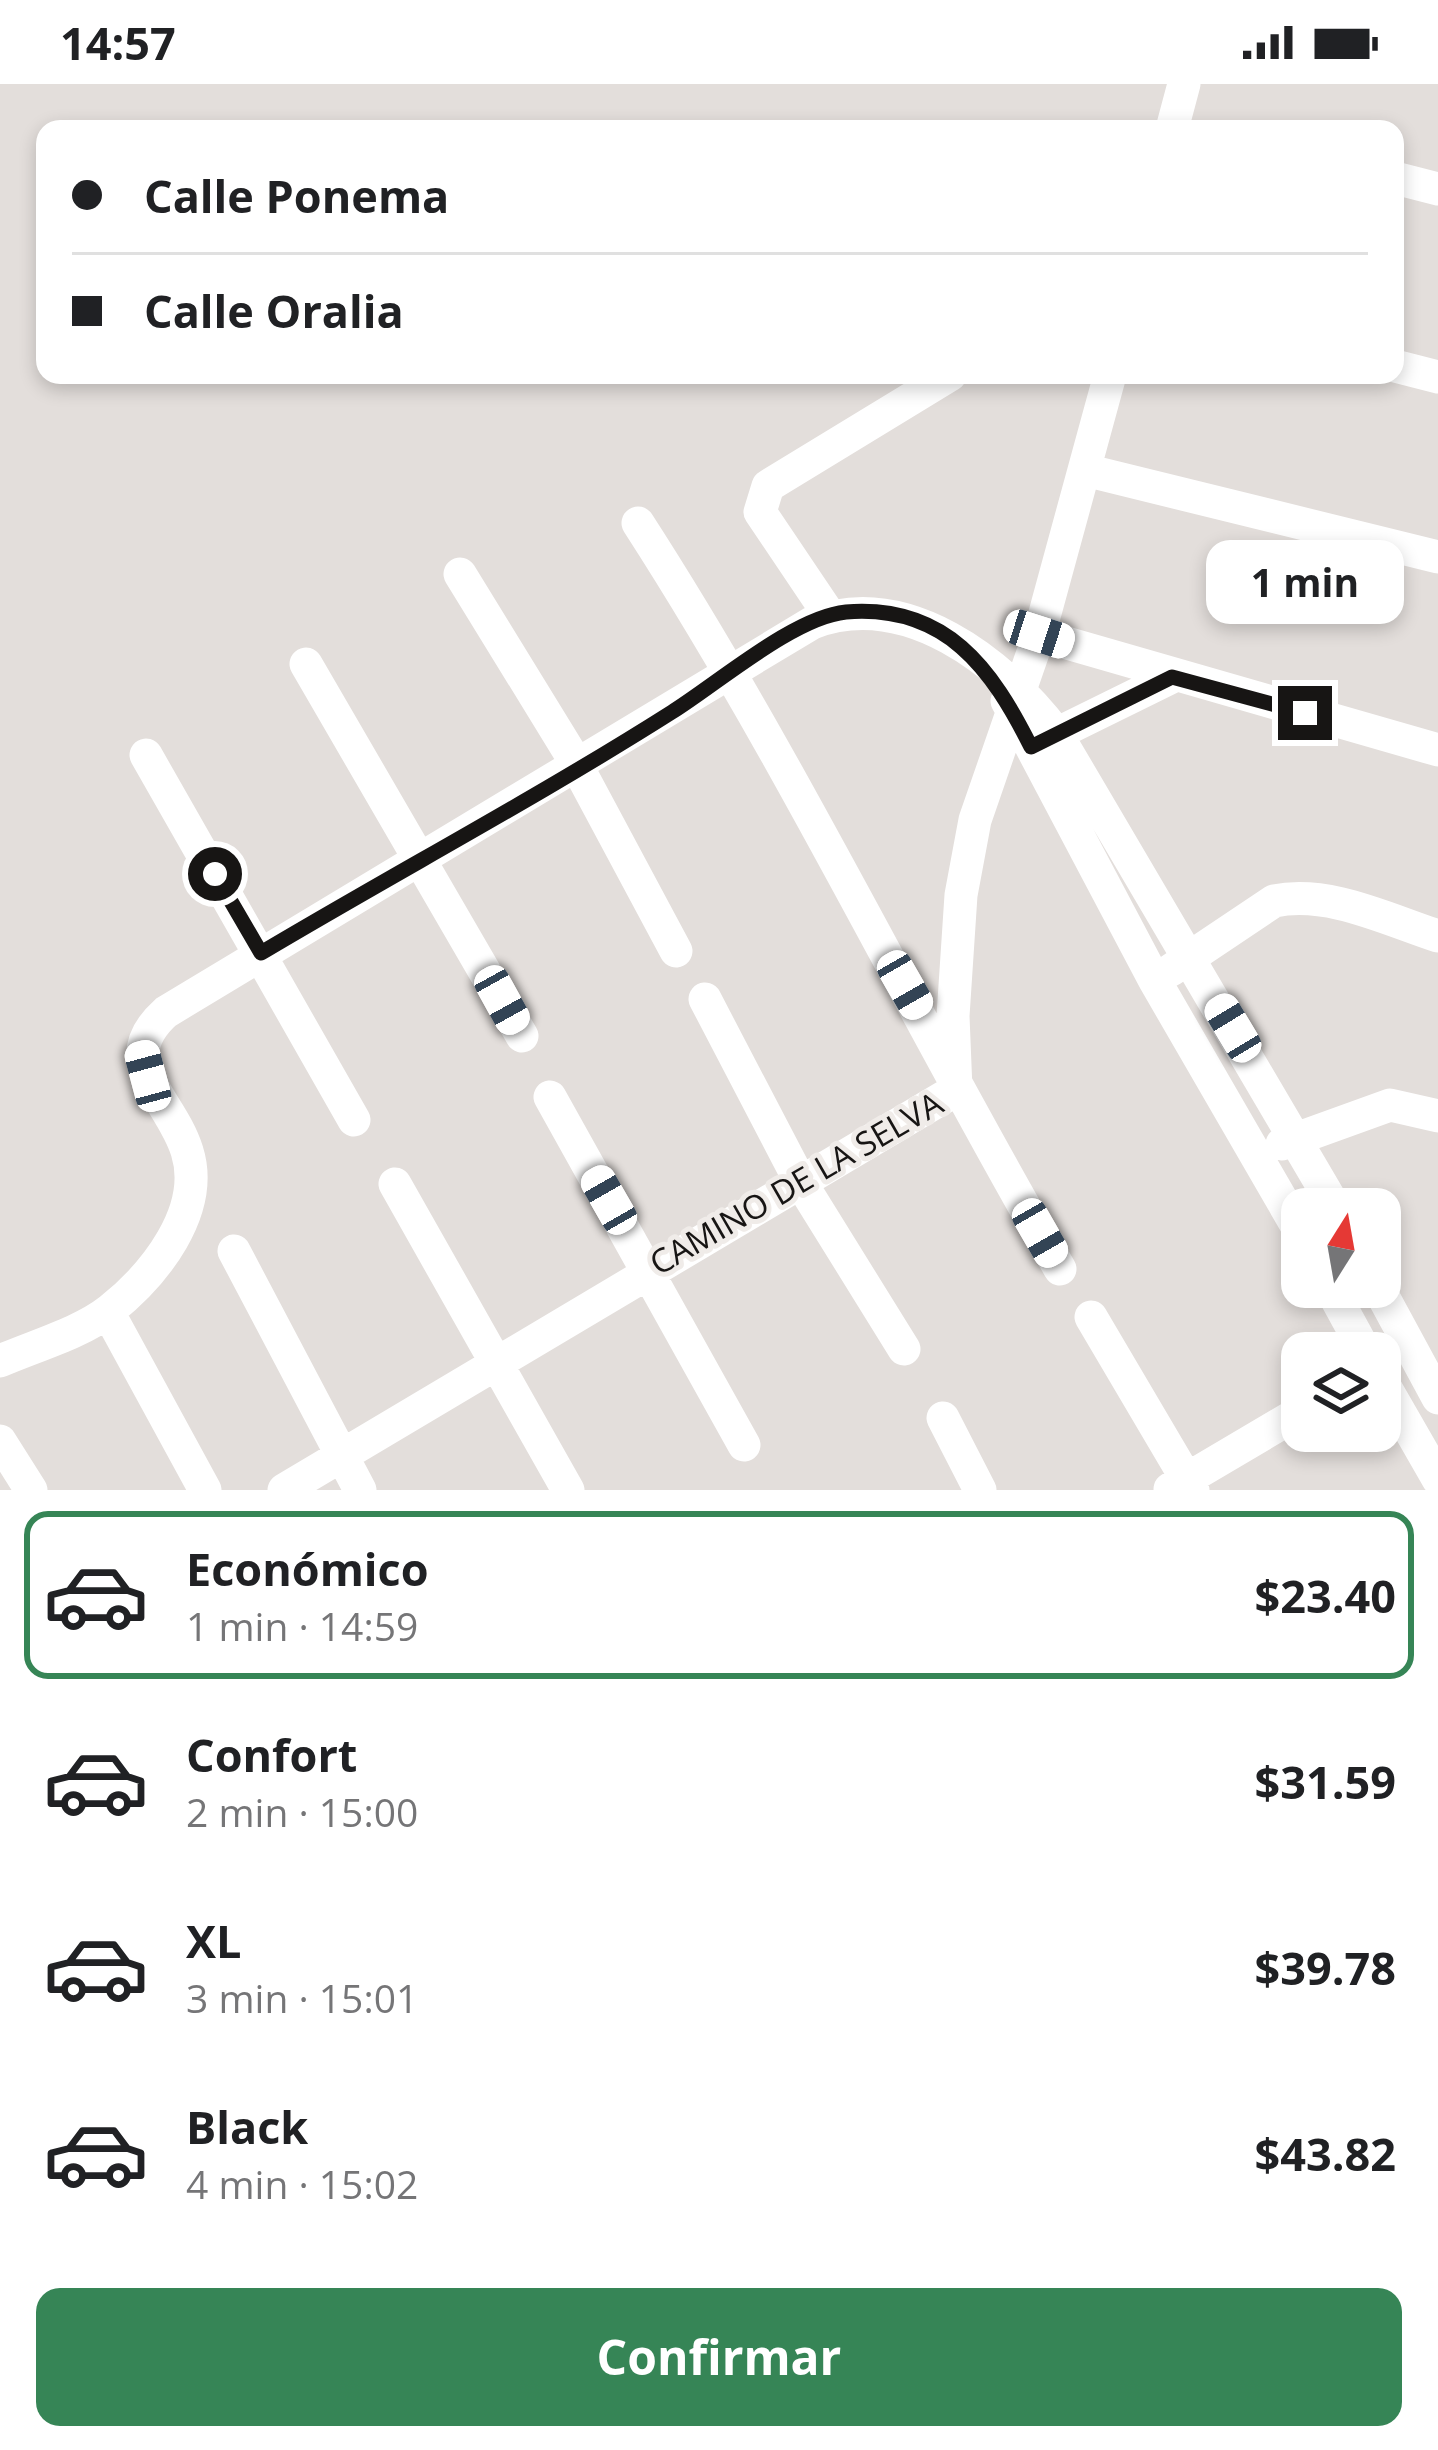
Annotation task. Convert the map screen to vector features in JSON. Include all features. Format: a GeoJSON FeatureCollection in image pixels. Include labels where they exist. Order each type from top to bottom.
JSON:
{"type":"FeatureCollection","features":[{"type":"Feature","properties":{"kind":"street"},"geometry":{"type":"LineString","coordinates":[[1183,120],[1184,84]]}},
{"type":"Feature","properties":{"kind":"street"},"geometry":{"type":"LineString","coordinates":[[1404,180],[1438,189]]}},
{"type":"Feature","properties":{"kind":"street"},"geometry":{"type":"LineString","coordinates":[[1404,368],[1438,377]]}},
{"type":"Feature","properties":{"kind":"street"},"geometry":{"type":"LineString","coordinates":[[830,616],[760,512],[760,497],[768,486],[935,384]]}},
{"type":"Feature","properties":{"kind":"street","name":"CAMINO DE LA SELVA"},"geometry":{"type":"LineString","coordinates":[[284,1490],[649,1268],[956,1090],[952,1016],[961,895],[975,820],[1039,634],[1108,384]]}},
{"type":"Feature","properties":{"kind":"street"},"geometry":{"type":"LineString","coordinates":[[1084,470],[1438,557]]}},
{"type":"Feature","properties":{"kind":"street"},"geometry":{"type":"LineString","coordinates":[[638,523],[731,674],[929,1027],[956,1090],[1060,1268]]}},
{"type":"Feature","properties":{"kind":"street"},"geometry":{"type":"LineString","coordinates":[[460,574],[576,769],[676,951]]}},
{"type":"Feature","properties":{"kind":"street"},"geometry":{"type":"LineString","coordinates":[[0,1361],[108,1312],[165,1254],[188,1205],[188,1153],[148,1076],[140,1048],[149,1027],[261,953],[830,616],[869,612],[901,616],[964,648],[1017,699],[1190,957],[1325,1188]]}},
{"type":"Feature","properties":{"kind":"street"},"geometry":{"type":"LineString","coordinates":[[1039,634],[1172,677],[1438,750]]}},
{"type":"Feature","properties":{"kind":"street"},"geometry":{"type":"LineString","coordinates":[[306,664],[522,1036]]}},
{"type":"Feature","properties":{"kind":"street"},"geometry":{"type":"LineString","coordinates":[[1043,740],[1172,677]]}},
{"type":"Feature","properties":{"kind":"street"},"geometry":{"type":"LineString","coordinates":[[1043,740],[1155,981],[1281,1196]]}},
{"type":"Feature","properties":{"kind":"street"},"geometry":{"type":"LineString","coordinates":[[146,755],[354,1120]]}},
{"type":"Feature","properties":{"kind":"street"},"geometry":{"type":"LineString","coordinates":[[1155,981],[1274,901],[1294,897],[1316,897],[1438,936]]}},
{"type":"Feature","properties":{"kind":"street"},"geometry":{"type":"LineString","coordinates":[[705,999],[801,1183],[904,1348]]}},
{"type":"Feature","properties":{"kind":"street"},"geometry":{"type":"LineString","coordinates":[[550,1097],[744,1445]]}},
{"type":"Feature","properties":{"kind":"street"},"geometry":{"type":"LineString","coordinates":[[1260,1157],[1297,1134],[1390,1105],[1438,1116]]}},
{"type":"Feature","properties":{"kind":"street"},"geometry":{"type":"LineString","coordinates":[[395,1184],[568,1490]]}},
{"type":"Feature","properties":{"kind":"street"},"geometry":{"type":"LineString","coordinates":[[234,1251],[360,1490]]}},
{"type":"Feature","properties":{"kind":"street"},"geometry":{"type":"LineString","coordinates":[[1394,1308],[1426,1350],[1438,1398]]}},
{"type":"Feature","properties":{"kind":"street"},"geometry":{"type":"LineString","coordinates":[[108,1312],[205,1490]]}},
{"type":"Feature","properties":{"kind":"street"},"geometry":{"type":"LineString","coordinates":[[1090,1317],[1183,1486],[1281,1424]]}},
{"type":"Feature","properties":{"kind":"street"},"geometry":{"type":"LineString","coordinates":[[1401,1415],[1438,1479]]}},
{"type":"Feature","properties":{"kind":"street"},"geometry":{"type":"LineString","coordinates":[[943,1418],[980,1490]]}},
{"type":"Feature","properties":{"kind":"street"},"geometry":{"type":"LineString","coordinates":[[0,1441],[31,1490]]}},
{"type":"Feature","properties":{"kind":"route"},"geometry":{"type":"LineString","coordinates":[[215,874],[261,953],[671,713],[812,623],[841,613],[901,616],[964,648],[989,670],[1031,747],[1172,677],[1305,713]]}}]}
